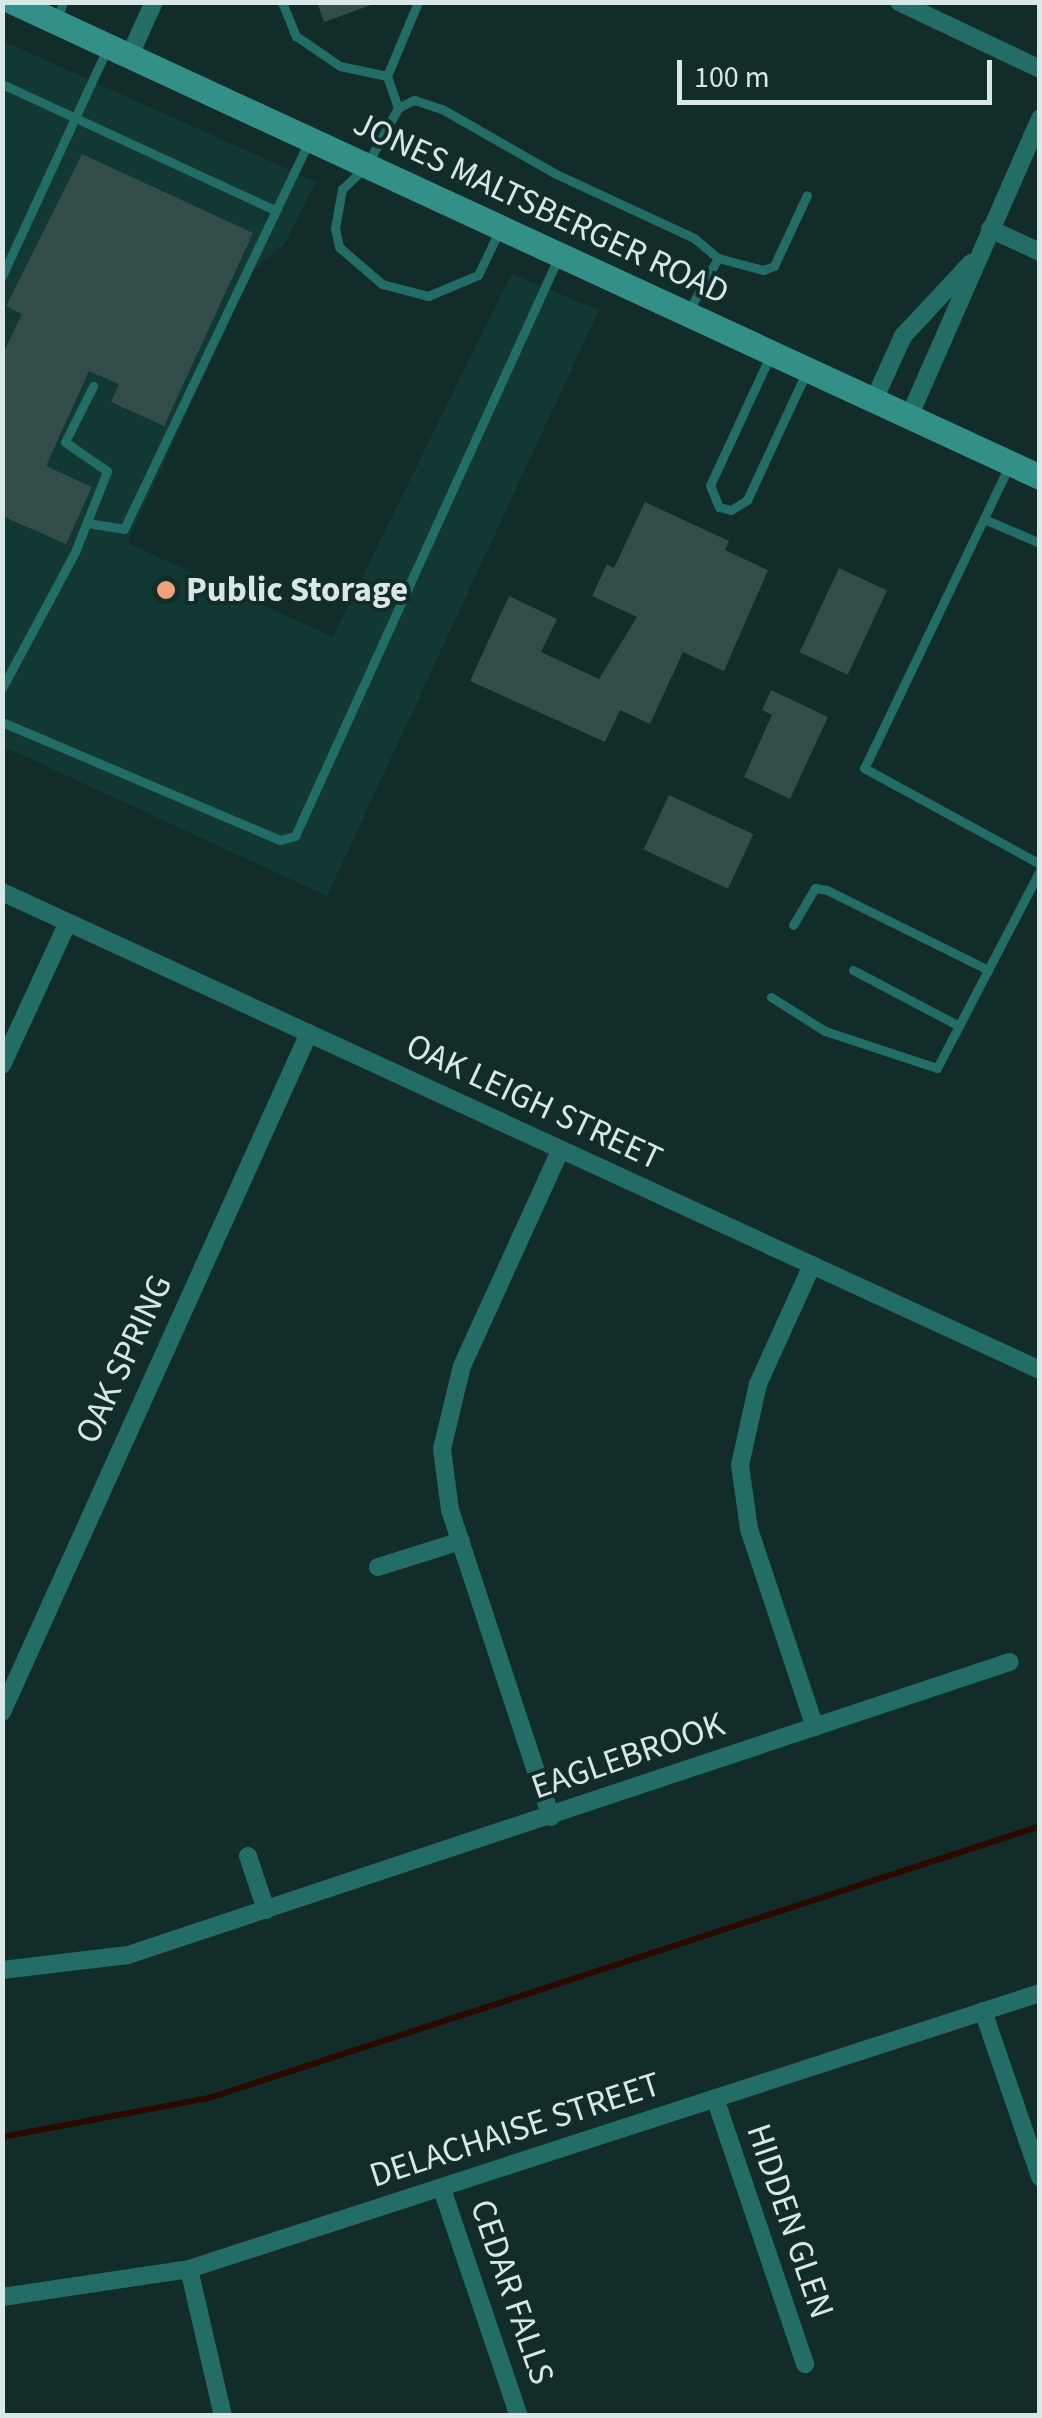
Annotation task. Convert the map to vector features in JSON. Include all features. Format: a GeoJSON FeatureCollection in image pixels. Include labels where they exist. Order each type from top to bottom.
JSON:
{"type":"FeatureCollection","features":[{"type":"Feature","properties":{"kind":"main road","name":"JONES MALTSBERGER ROAD"},"geometry":{"type":"LineString","coordinates":[[12,2],[60,13],[119,52],[1040,477]]}},
{"type":"Feature","properties":{"kind":"street"},"geometry":{"type":"LineString","coordinates":[[119,52],[154,2]]}},
{"type":"Feature","properties":{"kind":"street"},"geometry":{"type":"LineString","coordinates":[[899,2],[1040,69]]}},
{"type":"Feature","properties":{"kind":"street"},"geometry":{"type":"LineString","coordinates":[[909,417],[972,263],[1040,119]]}},
{"type":"Feature","properties":{"kind":"street"},"geometry":{"type":"LineString","coordinates":[[990,229],[1040,252]]}},
{"type":"Feature","properties":{"kind":"street"},"geometry":{"type":"LineString","coordinates":[[874,400],[904,336],[972,263]]}},
{"type":"Feature","properties":{"kind":"street","name":"OAK LEIGH STREET"},"geometry":{"type":"LineString","coordinates":[[2,892],[1040,1370]]}},
{"type":"Feature","properties":{"kind":"street"},"geometry":{"type":"LineString","coordinates":[[2,1065],[68,922]]}},
{"type":"Feature","properties":{"kind":"street","name":"OAK SPRING"},"geometry":{"type":"LineString","coordinates":[[2,1712],[309,1033]]}},
{"type":"Feature","properties":{"kind":"street"},"geometry":{"type":"LineString","coordinates":[[552,1816],[461,1541],[443,1470],[447,1408],[560,1151]]}},
{"type":"Feature","properties":{"kind":"street"},"geometry":{"type":"LineString","coordinates":[[812,1266],[758,1384],[740,1465],[749,1529],[815,1727]]}},
{"type":"Feature","properties":{"kind":"street"},"geometry":{"type":"LineString","coordinates":[[378,1567],[461,1541]]}},
{"type":"Feature","properties":{"kind":"street","name":"EAGLEBROOK"},"geometry":{"type":"LineString","coordinates":[[2,1970],[128,1955],[1010,1662]]}},
{"type":"Feature","properties":{"kind":"street"},"geometry":{"type":"LineString","coordinates":[[248,1856],[266,1910]]}},
{"type":"Feature","properties":{"kind":"street","name":"DELACHAISE STREET"},"geometry":{"type":"LineString","coordinates":[[2,2297],[189,2269],[1040,1993]]}},
{"type":"Feature","properties":{"kind":"street"},"geometry":{"type":"LineString","coordinates":[[983,2010],[1040,2177]]}},
{"type":"Feature","properties":{"kind":"street","name":"HIDDEN GLEN"},"geometry":{"type":"LineString","coordinates":[[715,2098],[805,2364]]}},
{"type":"Feature","properties":{"kind":"street","name":"CEDAR FALLS"},"geometry":{"type":"LineString","coordinates":[[442,2189],[519,2416]]}},
{"type":"Feature","properties":{"kind":"street"},"geometry":{"type":"LineString","coordinates":[[189,2269],[224,2416]]}},
{"type":"Feature","properties":{"kind":"lane"},"geometry":{"type":"LineString","coordinates":[[282,2],[296,36],[340,66],[387,76]]}},
{"type":"Feature","properties":{"kind":"lane"},"geometry":{"type":"LineString","coordinates":[[398,108],[387,76],[418,2]]}},
{"type":"Feature","properties":{"kind":"lane"},"geometry":{"type":"LineString","coordinates":[[2,276],[74,120],[119,52]]}},
{"type":"Feature","properties":{"kind":"lane"},"geometry":{"type":"LineString","coordinates":[[2,84],[275,210]]}},
{"type":"Feature","properties":{"kind":"lane"},"geometry":{"type":"LineString","coordinates":[[500,228],[478,275],[428,296],[382,284],[340,248],[335,228],[342,189],[366,166],[398,108],[414,100],[442,109],[554,173],[694,238],[718,258],[763,270],[774,266],[807,196]]}},
{"type":"Feature","properties":{"kind":"lane"},"geometry":{"type":"LineString","coordinates":[[87,523],[124,529],[309,140]]}},
{"type":"Feature","properties":{"kind":"lane"},"geometry":{"type":"LineString","coordinates":[[2,722],[280,840],[295,836],[560,256]]}},
{"type":"Feature","properties":{"kind":"lane"},"geometry":{"type":"LineString","coordinates":[[687,314],[718,258]]}},
{"type":"Feature","properties":{"kind":"lane"},"geometry":{"type":"LineString","coordinates":[[771,353],[710,484],[719,507],[731,510],[747,500],[807,370]]}},
{"type":"Feature","properties":{"kind":"lane"},"geometry":{"type":"LineString","coordinates":[[2,688],[87,523],[108,471],[66,442],[93,386]]}},
{"type":"Feature","properties":{"kind":"lane"},"geometry":{"type":"LineString","coordinates":[[771,997],[825,1031],[937,1068],[1040,867],[864,768],[1010,463]]}},
{"type":"Feature","properties":{"kind":"lane"},"geometry":{"type":"LineString","coordinates":[[984,519],[1040,543]]}},
{"type":"Feature","properties":{"kind":"lane"},"geometry":{"type":"LineString","coordinates":[[793,925],[815,888],[827,890],[988,970]]}},
{"type":"Feature","properties":{"kind":"lane"},"geometry":{"type":"LineString","coordinates":[[853,970],[959,1026]]}},
{"type":"Feature","properties":{"kind":"shaded area"},"geometry":{"type":"Polygon","coordinates":[[[3,41],[316,182],[285,243],[253,270],[127,543],[333,637],[511,274],[599,310],[327,896],[3,746],[3,41]]]}},
{"type":"Feature","properties":{"kind":"building"},"geometry":{"type":"Polygon","coordinates":[[[317,2],[370,2],[371,5],[324,22],[317,2]]]}},
{"type":"Feature","properties":{"kind":"building"},"geometry":{"type":"Polygon","coordinates":[[[82,154],[253,233],[164,426],[111,402],[119,384],[89,371],[46,466],[92,487],[66,544],[2,516],[2,356],[22,314],[6,306],[82,154]]]}},
{"type":"Feature","properties":{"kind":"building"},"geometry":{"type":"Polygon","coordinates":[[[645,502],[729,541],[725,550],[768,570],[724,671],[683,652],[650,724],[620,710],[605,742],[470,681],[509,596],[557,619],[541,652],[599,679],[637,617],[592,596],[607,564],[614,568],[645,502]]]}},
{"type":"Feature","properties":{"kind":"building"},"geometry":{"type":"Polygon","coordinates":[[[839,568],[887,590],[848,675],[800,652],[839,568]]]}},
{"type":"Feature","properties":{"kind":"building"},"geometry":{"type":"Polygon","coordinates":[[[771,690],[828,717],[790,799],[744,777],[772,715],[762,710],[771,690]]]}},
{"type":"Feature","properties":{"kind":"building"},"geometry":{"type":"Polygon","coordinates":[[[669,795],[753,834],[728,889],[644,849],[669,795]]]}},
{"type":"Feature","properties":{"kind":"waterway"},"geometry":{"type":"LineString","coordinates":[[2,2137],[209,2098],[1040,1826]]}},
{"type":"Feature","properties":{"kind":"place","name":"Public Storage"},"geometry":{"type":"Point","coordinates":[166,590]}}]}
